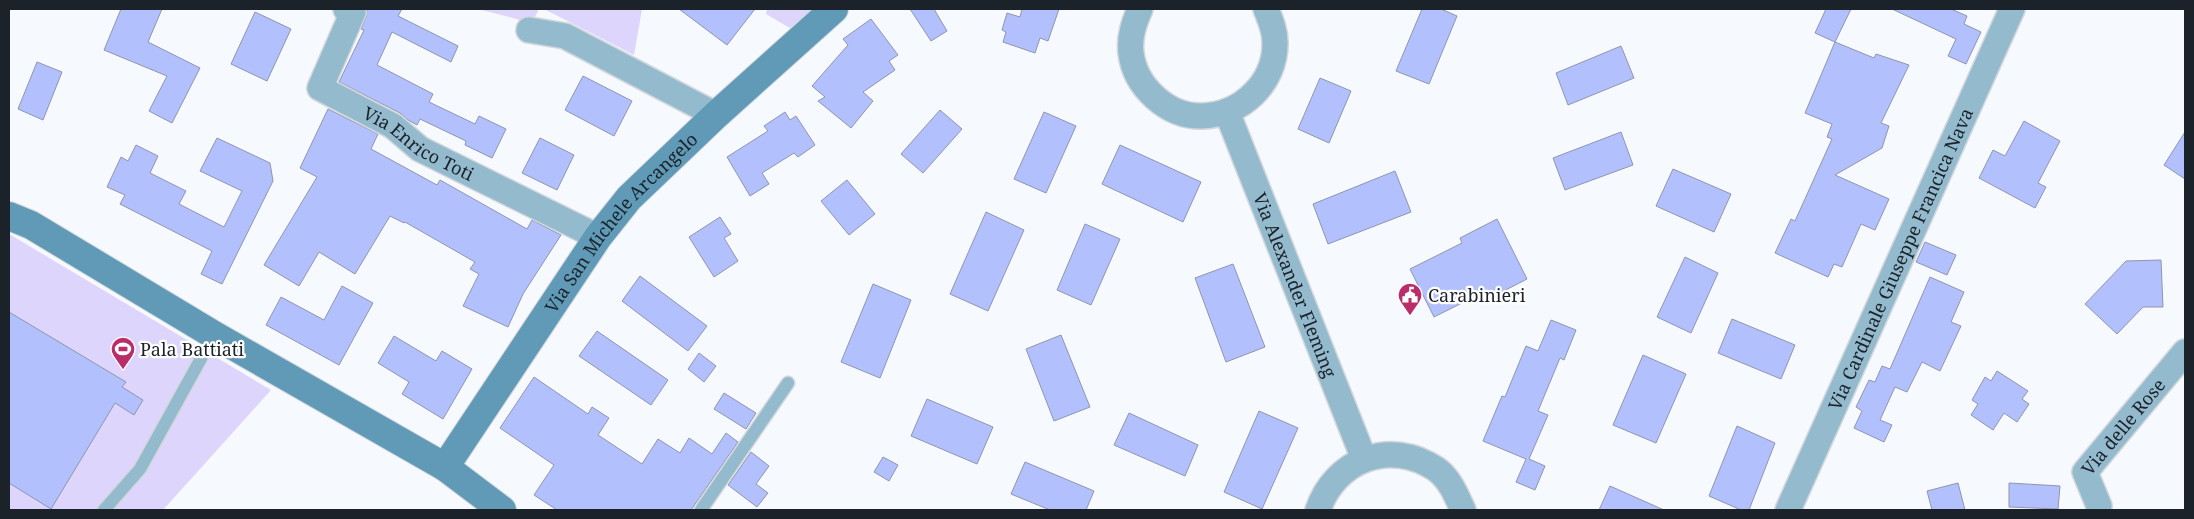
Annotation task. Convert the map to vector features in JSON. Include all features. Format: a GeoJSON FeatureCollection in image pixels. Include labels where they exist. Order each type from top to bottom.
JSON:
{"type":"FeatureCollection","features":[{"type":"Feature","properties":{"kind":"main road","name":"Via San Michele Arcangelo"},"geometry":{"type":"LineString","coordinates":[[445,467],[598,237],[629,198],[716,115],[834,9]]}},
{"type":"Feature","properties":{"kind":"main road"},"geometry":{"type":"LineString","coordinates":[[9,216],[32,225],[214,335],[445,467],[502,510]]}},
{"type":"Feature","properties":{"kind":"street","name":"Via Enrico Toti"},"geometry":{"type":"LineString","coordinates":[[346,9],[353,12],[320,88],[393,126],[420,149],[598,237]]}},
{"type":"Feature","properties":{"kind":"street"},"geometry":{"type":"LineString","coordinates":[[1140,9],[1132,27],[1131,53],[1139,78],[1155,98],[1176,111],[1202,116],[1227,112],[1243,104],[1256,92],[1273,60],[1275,42],[1272,24],[1266,9]]}},
{"type":"Feature","properties":{"kind":"street","name":"Via Cardinale Giuseppe Francica Nava"},"geometry":{"type":"LineString","coordinates":[[1788,510],[2012,9]]}},
{"type":"Feature","properties":{"kind":"street"},"geometry":{"type":"LineString","coordinates":[[529,30],[565,36],[716,115]]}},
{"type":"Feature","properties":{"kind":"street","name":"Via Alexander Fleming"},"geometry":{"type":"LineString","coordinates":[[1227,112],[1364,459]]}},
{"type":"Feature","properties":{"kind":"street","name":"Via delle Rose"},"geometry":{"type":"LineString","coordinates":[[2099,506],[2085,472],[2185,352]]}},
{"type":"Feature","properties":{"kind":"street"},"geometry":{"type":"LineString","coordinates":[[1318,510],[1328,488],[1344,470],[1364,459],[1389,454],[1414,458],[1437,470],[1454,488],[1463,510]]}},
{"type":"Feature","properties":{"kind":"lane"},"geometry":{"type":"LineString","coordinates":[[104,510],[140,469],[214,335]]}},
{"type":"Feature","properties":{"kind":"lane"},"geometry":{"type":"LineString","coordinates":[[701,510],[788,382]]}},
{"type":"Feature","properties":{"kind":"shaded area"},"geometry":{"type":"Polygon","coordinates":[[[478,9],[539,9],[532,23],[478,9]]]}},
{"type":"Feature","properties":{"kind":"shaded area"},"geometry":{"type":"Polygon","coordinates":[[[544,9],[642,9],[634,55],[544,9]]]}},
{"type":"Feature","properties":{"kind":"shaded area"},"geometry":{"type":"Polygon","coordinates":[[[767,9],[815,9],[790,28],[766,14],[767,9]]]}},
{"type":"Feature","properties":{"kind":"shaded area","name":"Pala Battiati"},"geometry":{"type":"Polygon","coordinates":[[[9,234],[271,390],[163,510],[9,510],[9,234]]]}},
{"type":"Feature","properties":{"kind":"building"},"geometry":{"type":"Polygon","coordinates":[[[121,9],[162,9],[148,42],[200,68],[172,123],[149,111],[167,76],[104,50],[121,9]]]}},
{"type":"Feature","properties":{"kind":"building"},"geometry":{"type":"Polygon","coordinates":[[[367,9],[402,9],[398,16],[458,46],[451,62],[392,32],[377,65],[433,94],[429,102],[475,124],[479,116],[506,129],[492,158],[465,145],[466,141],[420,119],[417,125],[400,113],[339,82],[364,30],[361,29],[367,9]]]}},
{"type":"Feature","properties":{"kind":"building"},"geometry":{"type":"Polygon","coordinates":[[[679,9],[755,9],[727,45],[679,9]]]}},
{"type":"Feature","properties":{"kind":"building"},"geometry":{"type":"Polygon","coordinates":[[[910,9],[934,9],[947,31],[931,41],[910,9]]]}},
{"type":"Feature","properties":{"kind":"building"},"geometry":{"type":"Polygon","coordinates":[[[1022,9],[1059,9],[1048,41],[1040,38],[1035,53],[1003,42],[1006,32],[1002,30],[1007,13],[1020,17],[1022,9]]]}},
{"type":"Feature","properties":{"kind":"building"},"geometry":{"type":"Polygon","coordinates":[[[1422,9],[1441,9],[1457,16],[1429,84],[1396,71],[1422,9]]]}},
{"type":"Feature","properties":{"kind":"building"},"geometry":{"type":"Polygon","coordinates":[[[1826,9],[1851,9],[1835,42],[1815,33],[1826,9]]]}},
{"type":"Feature","properties":{"kind":"building"},"geometry":{"type":"Polygon","coordinates":[[[1892,9],[1951,9],[1967,16],[1964,24],[1981,32],[1966,64],[1948,56],[1956,39],[1892,9]]]}},
{"type":"Feature","properties":{"kind":"building"},"geometry":{"type":"Polygon","coordinates":[[[255,12],[291,29],[267,81],[231,64],[255,12]]]}},
{"type":"Feature","properties":{"kind":"building"},"geometry":{"type":"Polygon","coordinates":[[[871,19],[898,55],[889,61],[895,70],[863,92],[873,101],[851,128],[818,101],[825,97],[812,86],[848,45],[843,39],[871,19]]]}},
{"type":"Feature","properties":{"kind":"building"},"geometry":{"type":"Polygon","coordinates":[[[1835,42],[1874,58],[1876,54],[1909,65],[1881,123],[1889,126],[1882,148],[1835,175],[1889,199],[1875,230],[1861,224],[1842,267],[1834,264],[1828,277],[1775,253],[1791,219],[1795,221],[1832,139],[1827,137],[1832,124],[1805,113],[1835,42]]]}},
{"type":"Feature","properties":{"kind":"building"},"geometry":{"type":"Polygon","coordinates":[[[1621,46],[1634,78],[1568,105],[1556,73],[1621,46]]]}},
{"type":"Feature","properties":{"kind":"building"},"geometry":{"type":"Polygon","coordinates":[[[37,62],[62,72],[43,120],[18,109],[37,62]]]}},
{"type":"Feature","properties":{"kind":"building"},"geometry":{"type":"Polygon","coordinates":[[[583,76],[632,101],[614,136],[565,110],[583,76]]]}},
{"type":"Feature","properties":{"kind":"building"},"geometry":{"type":"Polygon","coordinates":[[[1320,78],[1351,91],[1329,143],[1298,129],[1320,78]]]}},
{"type":"Feature","properties":{"kind":"building"},"geometry":{"type":"Polygon","coordinates":[[[328,109],[378,134],[371,149],[437,185],[440,180],[527,229],[532,220],[561,235],[523,294],[508,327],[463,306],[479,274],[470,269],[475,262],[405,222],[390,216],[355,274],[319,252],[299,286],[264,265],[317,177],[300,168],[328,109]]]}},
{"type":"Feature","properties":{"kind":"building"},"geometry":{"type":"Polygon","coordinates":[[[940,110],[962,129],[923,173],[901,154],[940,110]]]}},
{"type":"Feature","properties":{"kind":"building"},"geometry":{"type":"Polygon","coordinates":[[[785,112],[790,120],[796,116],[815,145],[798,157],[794,153],[762,173],[769,184],[750,196],[727,157],[768,131],[764,126],[785,112]]]}},
{"type":"Feature","properties":{"kind":"building"},"geometry":{"type":"Polygon","coordinates":[[[1044,112],[1076,126],[1046,193],[1014,179],[1044,112]]]}},
{"type":"Feature","properties":{"kind":"building"},"geometry":{"type":"Polygon","coordinates":[[[2024,121],[2060,141],[2038,183],[2046,187],[2035,208],[1979,178],[1993,150],[2005,156],[2024,121]]]}},
{"type":"Feature","properties":{"kind":"building"},"geometry":{"type":"Polygon","coordinates":[[[1621,132],[1633,165],[1565,190],[1553,158],[1621,132]]]}},
{"type":"Feature","properties":{"kind":"building"},"geometry":{"type":"Polygon","coordinates":[[[2185,132],[2185,179],[2164,165],[2185,132]]]}},
{"type":"Feature","properties":{"kind":"building"},"geometry":{"type":"Polygon","coordinates":[[[217,138],[270,163],[273,181],[222,284],[201,274],[212,251],[120,204],[125,195],[107,187],[121,157],[128,161],[136,145],[158,156],[150,173],[186,191],[179,204],[224,227],[242,191],[200,171],[217,138]]]}},
{"type":"Feature","properties":{"kind":"building"},"geometry":{"type":"Polygon","coordinates":[[[540,138],[574,155],[557,190],[522,173],[540,138]]]}},
{"type":"Feature","properties":{"kind":"building"},"geometry":{"type":"Polygon","coordinates":[[[1120,145],[1201,182],[1183,222],[1102,184],[1120,145]]]}},
{"type":"Feature","properties":{"kind":"building"},"geometry":{"type":"Polygon","coordinates":[[[1673,169],[1731,194],[1714,232],[1656,206],[1673,169]]]}},
{"type":"Feature","properties":{"kind":"building"},"geometry":{"type":"Polygon","coordinates":[[[1395,171],[1411,212],[1328,244],[1313,204],[1395,171]]]}},
{"type":"Feature","properties":{"kind":"building"},"geometry":{"type":"Polygon","coordinates":[[[847,180],[875,214],[849,235],[821,201],[847,180]]]}},
{"type":"Feature","properties":{"kind":"building"},"geometry":{"type":"Polygon","coordinates":[[[986,212],[1024,230],[988,311],[950,294],[986,212]]]}},
{"type":"Feature","properties":{"kind":"building"},"geometry":{"type":"Polygon","coordinates":[[[720,217],[731,234],[724,238],[738,261],[714,277],[689,237],[720,217]]]}},
{"type":"Feature","properties":{"kind":"building"},"geometry":{"type":"Polygon","coordinates":[[[1497,219],[1527,279],[1488,299],[1484,292],[1434,317],[1410,269],[1462,243],[1460,238],[1497,219]]]}},
{"type":"Feature","properties":{"kind":"building"},"geometry":{"type":"Polygon","coordinates":[[[1085,224],[1120,239],[1091,305],[1057,290],[1085,224]]]}},
{"type":"Feature","properties":{"kind":"building"},"geometry":{"type":"Polygon","coordinates":[[[1925,242],[1956,255],[1947,275],[1916,262],[1925,242]]]}},
{"type":"Feature","properties":{"kind":"building"},"geometry":{"type":"Polygon","coordinates":[[[1685,257],[1718,273],[1691,333],[1657,317],[1685,257]]]}},
{"type":"Feature","properties":{"kind":"building"},"geometry":{"type":"Polygon","coordinates":[[[2161,260],[2163,307],[2143,307],[2117,334],[2085,304],[2126,261],[2161,260]]]}},
{"type":"Feature","properties":{"kind":"building"},"geometry":{"type":"Polygon","coordinates":[[[1233,264],[1265,347],[1226,362],[1195,278],[1233,264]]]}},
{"type":"Feature","properties":{"kind":"building"},"geometry":{"type":"Polygon","coordinates":[[[640,276],[707,326],[688,351],[622,301],[640,276]]]}},
{"type":"Feature","properties":{"kind":"building"},"geometry":{"type":"Polygon","coordinates":[[[1930,277],[1964,292],[1951,322],[1961,326],[1940,371],[1922,362],[1907,392],[1895,387],[1880,420],[1892,425],[1884,442],[1854,428],[1862,411],[1856,407],[1869,380],[1875,382],[1882,366],[1890,369],[1930,277]]]}},
{"type":"Feature","properties":{"kind":"building"},"geometry":{"type":"Polygon","coordinates":[[[873,284],[911,300],[880,378],[841,362],[873,284]]]}},
{"type":"Feature","properties":{"kind":"building"},"geometry":{"type":"Polygon","coordinates":[[[342,286],[373,303],[339,365],[266,325],[281,297],[324,320],[342,286]]]}},
{"type":"Feature","properties":{"kind":"building"},"geometry":{"type":"Polygon","coordinates":[[[9,312],[126,382],[122,387],[143,400],[134,415],[115,403],[51,509],[9,483],[9,312]]]}},
{"type":"Feature","properties":{"kind":"building"},"geometry":{"type":"Polygon","coordinates":[[[1732,319],[1795,345],[1781,379],[1718,353],[1732,319]]]}},
{"type":"Feature","properties":{"kind":"building"},"geometry":{"type":"Polygon","coordinates":[[[1551,320],[1576,330],[1564,360],[1560,358],[1538,411],[1548,415],[1529,459],[1545,466],[1535,490],[1516,482],[1526,459],[1483,441],[1502,396],[1505,397],[1526,346],[1538,351],[1551,320]]]}},
{"type":"Feature","properties":{"kind":"building"},"geometry":{"type":"Polygon","coordinates":[[[597,331],[668,380],[651,405],[579,356],[597,331]]]}},
{"type":"Feature","properties":{"kind":"building"},"geometry":{"type":"Polygon","coordinates":[[[1061,335],[1090,407],[1054,421],[1026,349],[1061,335]]]}},
{"type":"Feature","properties":{"kind":"building"},"geometry":{"type":"Polygon","coordinates":[[[394,336],[436,361],[442,351],[472,369],[443,419],[402,394],[409,382],[378,363],[394,336]]]}},
{"type":"Feature","properties":{"kind":"building"},"geometry":{"type":"Polygon","coordinates":[[[699,353],[716,366],[704,382],[688,369],[699,353]]]}},
{"type":"Feature","properties":{"kind":"building"},"geometry":{"type":"Polygon","coordinates":[[[1643,355],[1686,374],[1656,443],[1613,425],[1643,355]]]}},
{"type":"Feature","properties":{"kind":"building"},"geometry":{"type":"Polygon","coordinates":[[[1997,371],[2028,391],[2022,399],[2029,404],[2017,422],[2004,413],[1993,430],[1971,415],[1978,404],[1972,400],[1985,377],[1991,381],[1997,371]]]}},
{"type":"Feature","properties":{"kind":"building"},"geometry":{"type":"Polygon","coordinates":[[[534,377],[588,414],[592,407],[609,418],[598,435],[642,464],[658,439],[680,453],[689,438],[712,454],[726,433],[738,442],[691,510],[557,510],[534,495],[554,465],[500,428],[534,377]]]}},
{"type":"Feature","properties":{"kind":"building"},"geometry":{"type":"Polygon","coordinates":[[[724,393],[756,413],[746,429],[714,409],[724,393]]]}},
{"type":"Feature","properties":{"kind":"building"},"geometry":{"type":"Polygon","coordinates":[[[927,399],[993,427],[977,464],[911,436],[927,399]]]}},
{"type":"Feature","properties":{"kind":"building"},"geometry":{"type":"Polygon","coordinates":[[[1259,411],[1298,428],[1262,509],[1224,492],[1259,411]]]}},
{"type":"Feature","properties":{"kind":"building"},"geometry":{"type":"Polygon","coordinates":[[[1129,413],[1198,445],[1185,476],[1114,445],[1129,413]]]}},
{"type":"Feature","properties":{"kind":"building"},"geometry":{"type":"Polygon","coordinates":[[[1737,426],[1775,443],[1749,510],[1741,510],[1709,496],[1737,426]]]}},
{"type":"Feature","properties":{"kind":"building"},"geometry":{"type":"Polygon","coordinates":[[[751,452],[769,466],[756,484],[768,493],[757,507],[728,485],[751,452]]]}},
{"type":"Feature","properties":{"kind":"building"},"geometry":{"type":"Polygon","coordinates":[[[883,457],[898,465],[889,481],[874,472],[883,457]]]}},
{"type":"Feature","properties":{"kind":"building"},"geometry":{"type":"Polygon","coordinates":[[[1025,462],[1094,491],[1086,510],[1050,510],[1011,494],[1025,462]]]}},
{"type":"Feature","properties":{"kind":"building"},"geometry":{"type":"Polygon","coordinates":[[[1958,483],[1965,510],[1932,510],[1927,491],[1958,483]]]}},
{"type":"Feature","properties":{"kind":"building"},"geometry":{"type":"Polygon","coordinates":[[[2009,483],[2060,486],[2058,509],[2009,507],[2009,483]]]}},
{"type":"Feature","properties":{"kind":"building"},"geometry":{"type":"Polygon","coordinates":[[[1610,486],[1664,510],[1599,510],[1610,486]]]}},
{"type":"Feature","properties":{"kind":"place","name":"Carabinieri"},"geometry":{"type":"Point","coordinates":[1410,316]}},
{"type":"Feature","properties":{"kind":"place","name":"Pala Battiati"},"geometry":{"type":"Point","coordinates":[123,370]}}]}
